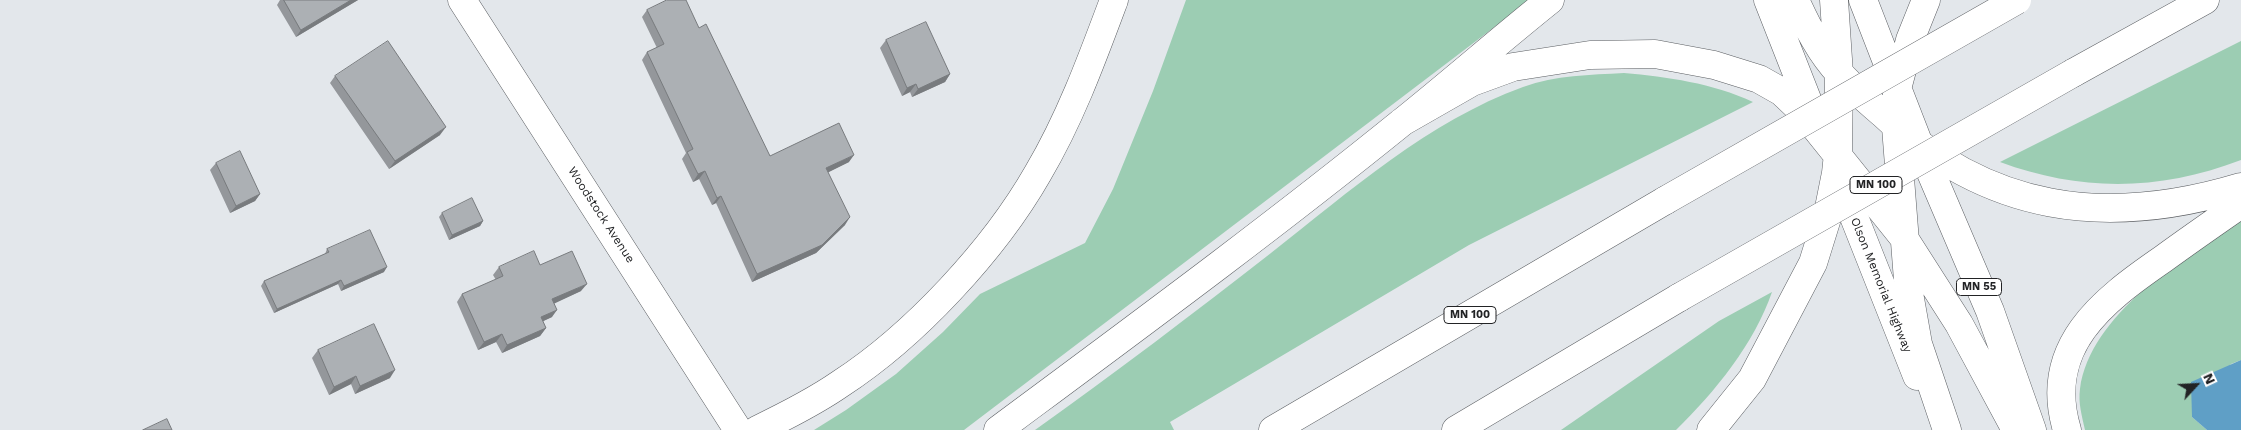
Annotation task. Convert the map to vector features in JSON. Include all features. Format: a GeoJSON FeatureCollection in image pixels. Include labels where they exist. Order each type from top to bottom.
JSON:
{"type":"FeatureCollection","features":[{"type":"Feature","properties":{"kind":"main road","name":"Woodstock Avenue"},"geometry":{"type":"LineString","coordinates":[[462,0],[738,430]]}},
{"type":"Feature","properties":{"kind":"main road"},"geometry":{"type":"LineString","coordinates":[[757,430],[792,413],[841,384],[896,341],[937,303],[1002,228],[1038,173],[1066,118],[1087,72],[1114,0]]}},
{"type":"Feature","properties":{"kind":"main road"},"geometry":{"type":"LineString","coordinates":[[998,430],[1164,307],[1402,122],[1483,53],[1550,0]]}},
{"type":"Feature","properties":{"kind":"main road","name":"Olson Memorial Highway"},"geometry":{"type":"LineString","coordinates":[[1768,0],[1819,130],[1837,163],[1939,430]]}},
{"type":"Feature","properties":{"kind":"main road"},"geometry":{"type":"LineString","coordinates":[[1795,0],[1813,37],[1839,74],[1920,147],[1956,170],[2001,190],[2040,202],[2077,207],[2120,209],[2164,206],[2210,197],[2241,188]]}},
{"type":"Feature","properties":{"kind":"main road"},"geometry":{"type":"LineString","coordinates":[[1711,430],[1752,379],[1800,292],[1813,263],[1828,218],[1837,163],[1839,74],[1834,0]]}},
{"type":"Feature","properties":{"kind":"main road","name":"MN 55"},"geometry":{"type":"LineString","coordinates":[[1863,0],[1920,147],[1990,312],[2032,430]]}},
{"type":"Feature","properties":{"kind":"main road"},"geometry":{"type":"LineString","coordinates":[[1926,0],[1910,40],[1897,89],[1896,126],[1909,293],[1918,344],[1947,430]]}},
{"type":"Feature","properties":{"kind":"main road","name":"MN 100"},"geometry":{"type":"LineString","coordinates":[[1273,430],[1666,200],[2017,0]]}},
{"type":"Feature","properties":{"kind":"main road","name":"MN 100"},"geometry":{"type":"LineString","coordinates":[[1456,430],[1680,297],[2205,0]]}},
{"type":"Feature","properties":{"kind":"main road"},"geometry":{"type":"LineString","coordinates":[[1402,122],[1472,82],[1513,67],[1590,55],[1655,54],[1714,65],[1759,79],[1782,92],[1819,130]]}},
{"type":"Feature","properties":{"kind":"main road"},"geometry":{"type":"LineString","coordinates":[[1837,163],[1904,238],[1959,324],[2016,430]]}},
{"type":"Feature","properties":{"kind":"main road"},"geometry":{"type":"LineString","coordinates":[[2067,430],[2063,415],[2061,377],[2070,350],[2082,328],[2102,306],[2130,282],[2241,204]]}},
{"type":"Feature","properties":{"kind":"green space"},"geometry":{"type":"Polygon","coordinates":[[[1186,0],[1530,0],[964,430],[814,430],[846,410],[896,374],[943,332],[980,294],[1085,243],[1113,189],[1153,91],[1186,0]]]}},
{"type":"Feature","properties":{"kind":"green space"},"geometry":{"type":"Polygon","coordinates":[[[2241,41],[2241,160],[2181,178],[2120,184],[2060,179],[2000,162],[2241,41]]]}},
{"type":"Feature","properties":{"kind":"green space"},"geometry":{"type":"Polygon","coordinates":[[[1624,73],[1690,82],[1722,90],[1753,102],[1469,245],[1170,422],[1174,430],[1035,430],[1184,320],[1361,182],[1423,138],[1488,101],[1535,83],[1586,75],[1624,73]]]}},
{"type":"Feature","properties":{"kind":"green space"},"geometry":{"type":"Polygon","coordinates":[[[2241,219],[2241,360],[2231,364],[2192,417],[2207,430],[2085,430],[2080,404],[2080,389],[2087,362],[2101,336],[2143,290],[2193,251],[2241,219]]]}},
{"type":"Feature","properties":{"kind":"green space"},"geometry":{"type":"Polygon","coordinates":[[[1772,292],[1755,330],[1732,366],[1705,400],[1676,430],[1561,430],[1719,321],[1772,292]]]}},
{"type":"Feature","properties":{"kind":"water"},"geometry":{"type":"Polygon","coordinates":[[[2241,360],[2241,430],[2207,430],[2192,417],[2191,382],[2241,360]]]}},
{"type":"Feature","properties":{"kind":"building"},"geometry":{"type":"Polygon","coordinates":[[[284,0],[351,0],[301,30],[284,0]]]}},
{"type":"Feature","properties":{"kind":"building"},"geometry":{"type":"Polygon","coordinates":[[[667,0],[686,0],[699,28],[706,24],[770,156],[839,123],[854,155],[826,168],[850,217],[822,245],[757,274],[721,196],[717,198],[705,171],[698,174],[687,152],[693,149],[647,52],[664,44],[647,10],[667,0]]]}},
{"type":"Feature","properties":{"kind":"building"},"geometry":{"type":"Polygon","coordinates":[[[926,22],[950,74],[918,89],[916,84],[907,88],[886,40],[926,22]]]}},
{"type":"Feature","properties":{"kind":"building"},"geometry":{"type":"Polygon","coordinates":[[[388,41],[446,127],[395,161],[335,76],[388,41]]]}},
{"type":"Feature","properties":{"kind":"building"},"geometry":{"type":"Polygon","coordinates":[[[240,151],[260,194],[236,206],[216,163],[240,151]]]}},
{"type":"Feature","properties":{"kind":"building"},"geometry":{"type":"Polygon","coordinates":[[[472,198],[483,221],[452,235],[442,213],[472,198]]]}},
{"type":"Feature","properties":{"kind":"building"},"geometry":{"type":"Polygon","coordinates":[[[370,230],[387,267],[344,286],[341,280],[277,309],[264,281],[329,252],[327,249],[370,230]]]}},
{"type":"Feature","properties":{"kind":"building"},"geometry":{"type":"Polygon","coordinates":[[[534,251],[540,265],[572,251],[587,284],[552,299],[557,310],[541,317],[546,328],[507,345],[502,334],[484,342],[462,294],[503,276],[499,267],[534,251]]]}},
{"type":"Feature","properties":{"kind":"building"},"geometry":{"type":"Polygon","coordinates":[[[374,324],[395,370],[360,386],[356,376],[334,387],[318,350],[374,324]]]}},
{"type":"Feature","properties":{"kind":"building"},"geometry":{"type":"Polygon","coordinates":[[[167,419],[172,430],[143,430],[167,419]]]}}]}
